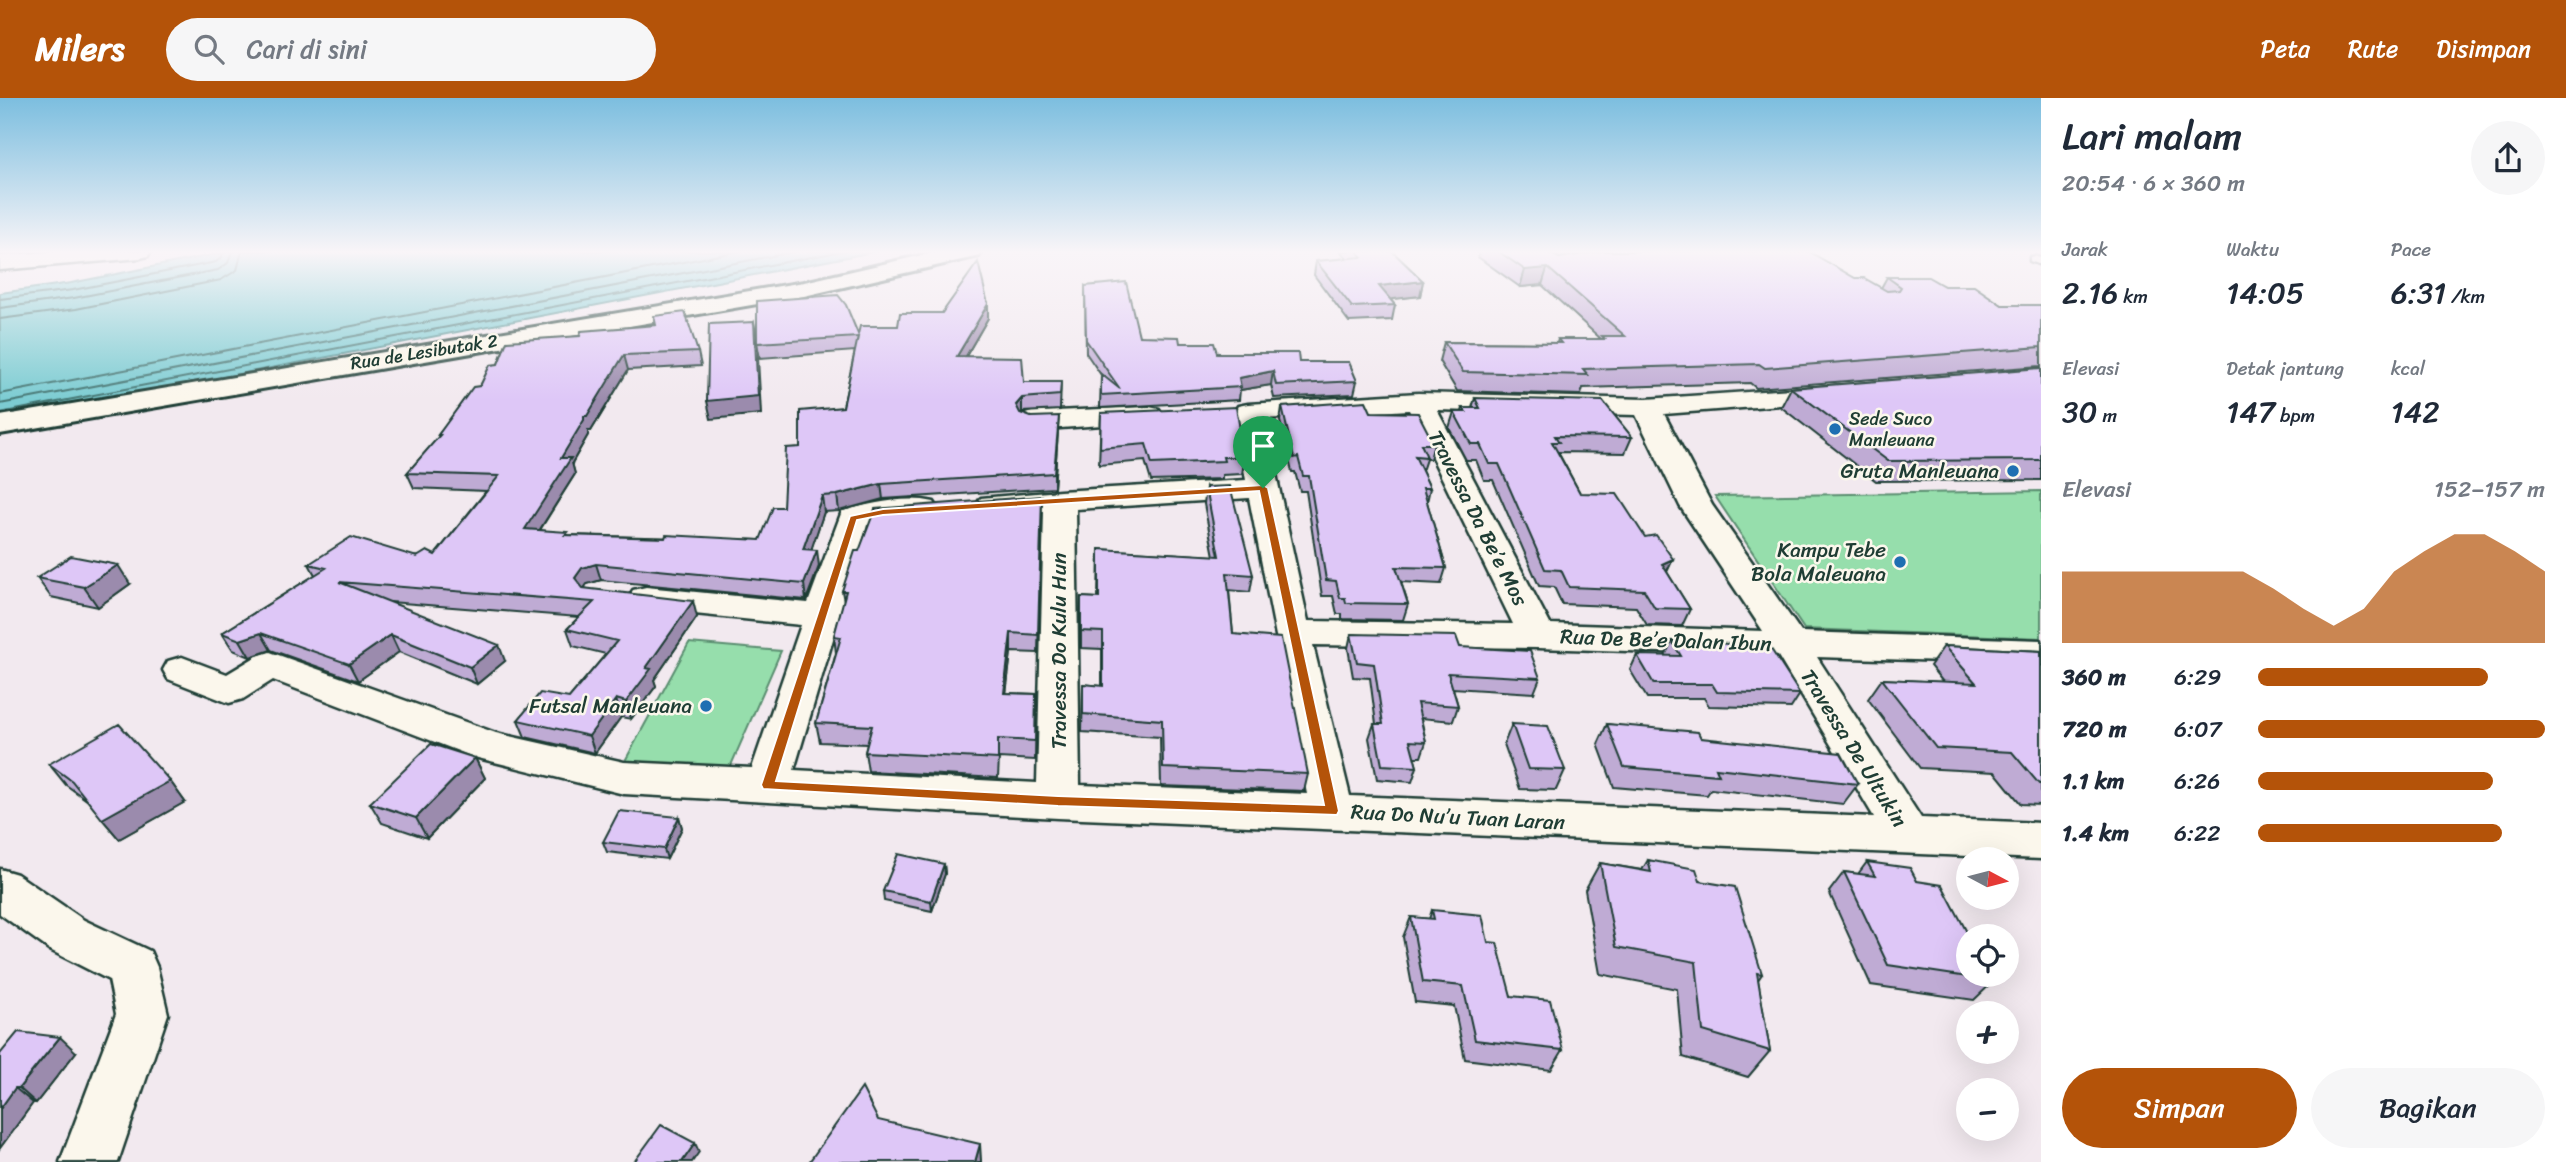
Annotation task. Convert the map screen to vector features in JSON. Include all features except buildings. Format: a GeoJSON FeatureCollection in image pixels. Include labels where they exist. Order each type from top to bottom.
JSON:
{"type":"FeatureCollection","features":[{"type":"Feature","properties":{"kind":"main road","name":"Rua de Lesibutak 2"},"geometry":{"type":"LineString","coordinates":[[0,425],[734,301]]}},
{"type":"Feature","properties":{"kind":"street"},"geometry":{"type":"LineString","coordinates":[[1332,811],[1263,488],[1236,412],[1418,401],[1646,407],[1861,391]]}},
{"type":"Feature","properties":{"kind":"street","name":"Travessa Da Be’e Mos"},"geometry":{"type":"LineString","coordinates":[[1418,401],[1538,636]]}},
{"type":"Feature","properties":{"kind":"street","name":"Travessa De Ultukin"},"geometry":{"type":"LineString","coordinates":[[1646,407],[1696,506],[1790,645],[1909,837]]}},
{"type":"Feature","properties":{"kind":"street"},"geometry":{"type":"LineString","coordinates":[[1032,421],[1175,413]]}},
{"type":"Feature","properties":{"kind":"street"},"geometry":{"type":"LineString","coordinates":[[768,785],[853,518],[883,512],[1263,488]]}},
{"type":"Feature","properties":{"kind":"street","name":"Travessa Do Kulu Hun"},"geometry":{"type":"LineString","coordinates":[[1058,801],[1060,500]]}},
{"type":"Feature","properties":{"kind":"street"},"geometry":{"type":"LineString","coordinates":[[615,595],[822,616]]}},
{"type":"Feature","properties":{"kind":"street","name":"Rua De Be’e Dalan Ibun"},"geometry":{"type":"LineString","coordinates":[[1292,632],[1538,636],[2041,652]]}},
{"type":"Feature","properties":{"kind":"street","name":"Rua Do Nu’u Tuan Laran"},"geometry":{"type":"LineString","coordinates":[[182,670],[229,690],[270,665],[489,746],[624,778],[1058,801],[2041,841]]}},
{"type":"Feature","properties":{"kind":"street"},"geometry":{"type":"LineString","coordinates":[[0,888],[67,935],[132,967],[142,1014],[89,1162]]}},
{"type":"Feature","properties":{"kind":"green space","name":"Kampu Tebe Bola Maleuana"},"geometry":{"type":"Polygon","coordinates":[[[2041,491],[2041,638],[1804,629],[1715,496],[2041,491]]]}},
{"type":"Feature","properties":{"kind":"green space","name":"Futsal Manleuana"},"geometry":{"type":"Polygon","coordinates":[[[689,643],[781,651],[729,770],[625,761],[689,643]]]}},
{"type":"Feature","properties":{"kind":"water"},"geometry":{"type":"Polygon","coordinates":[[[0,301],[620,301],[0,420],[0,301]]]}},
{"type":"Feature","properties":{"kind":"place","name":"Sede Suco Manleuana"},"geometry":{"type":"Point","coordinates":[1835,429]}},
{"type":"Feature","properties":{"kind":"place","name":"Gruta Manleuana"},"geometry":{"type":"Point","coordinates":[2013,471]}},
{"type":"Feature","properties":{"kind":"place","name":"Kampu Tebe Bola Maleuana"},"geometry":{"type":"Point","coordinates":[1900,562]}},
{"type":"Feature","properties":{"kind":"place","name":"Futsal Manleuana"},"geometry":{"type":"Point","coordinates":[706,706]}},
{"type":"Feature","properties":{"kind":"route"},"geometry":{"type":"LineString","coordinates":[[1263,488],[1332,811],[1058,801],[768,785],[853,518],[883,512],[1263,488]]}}]}
